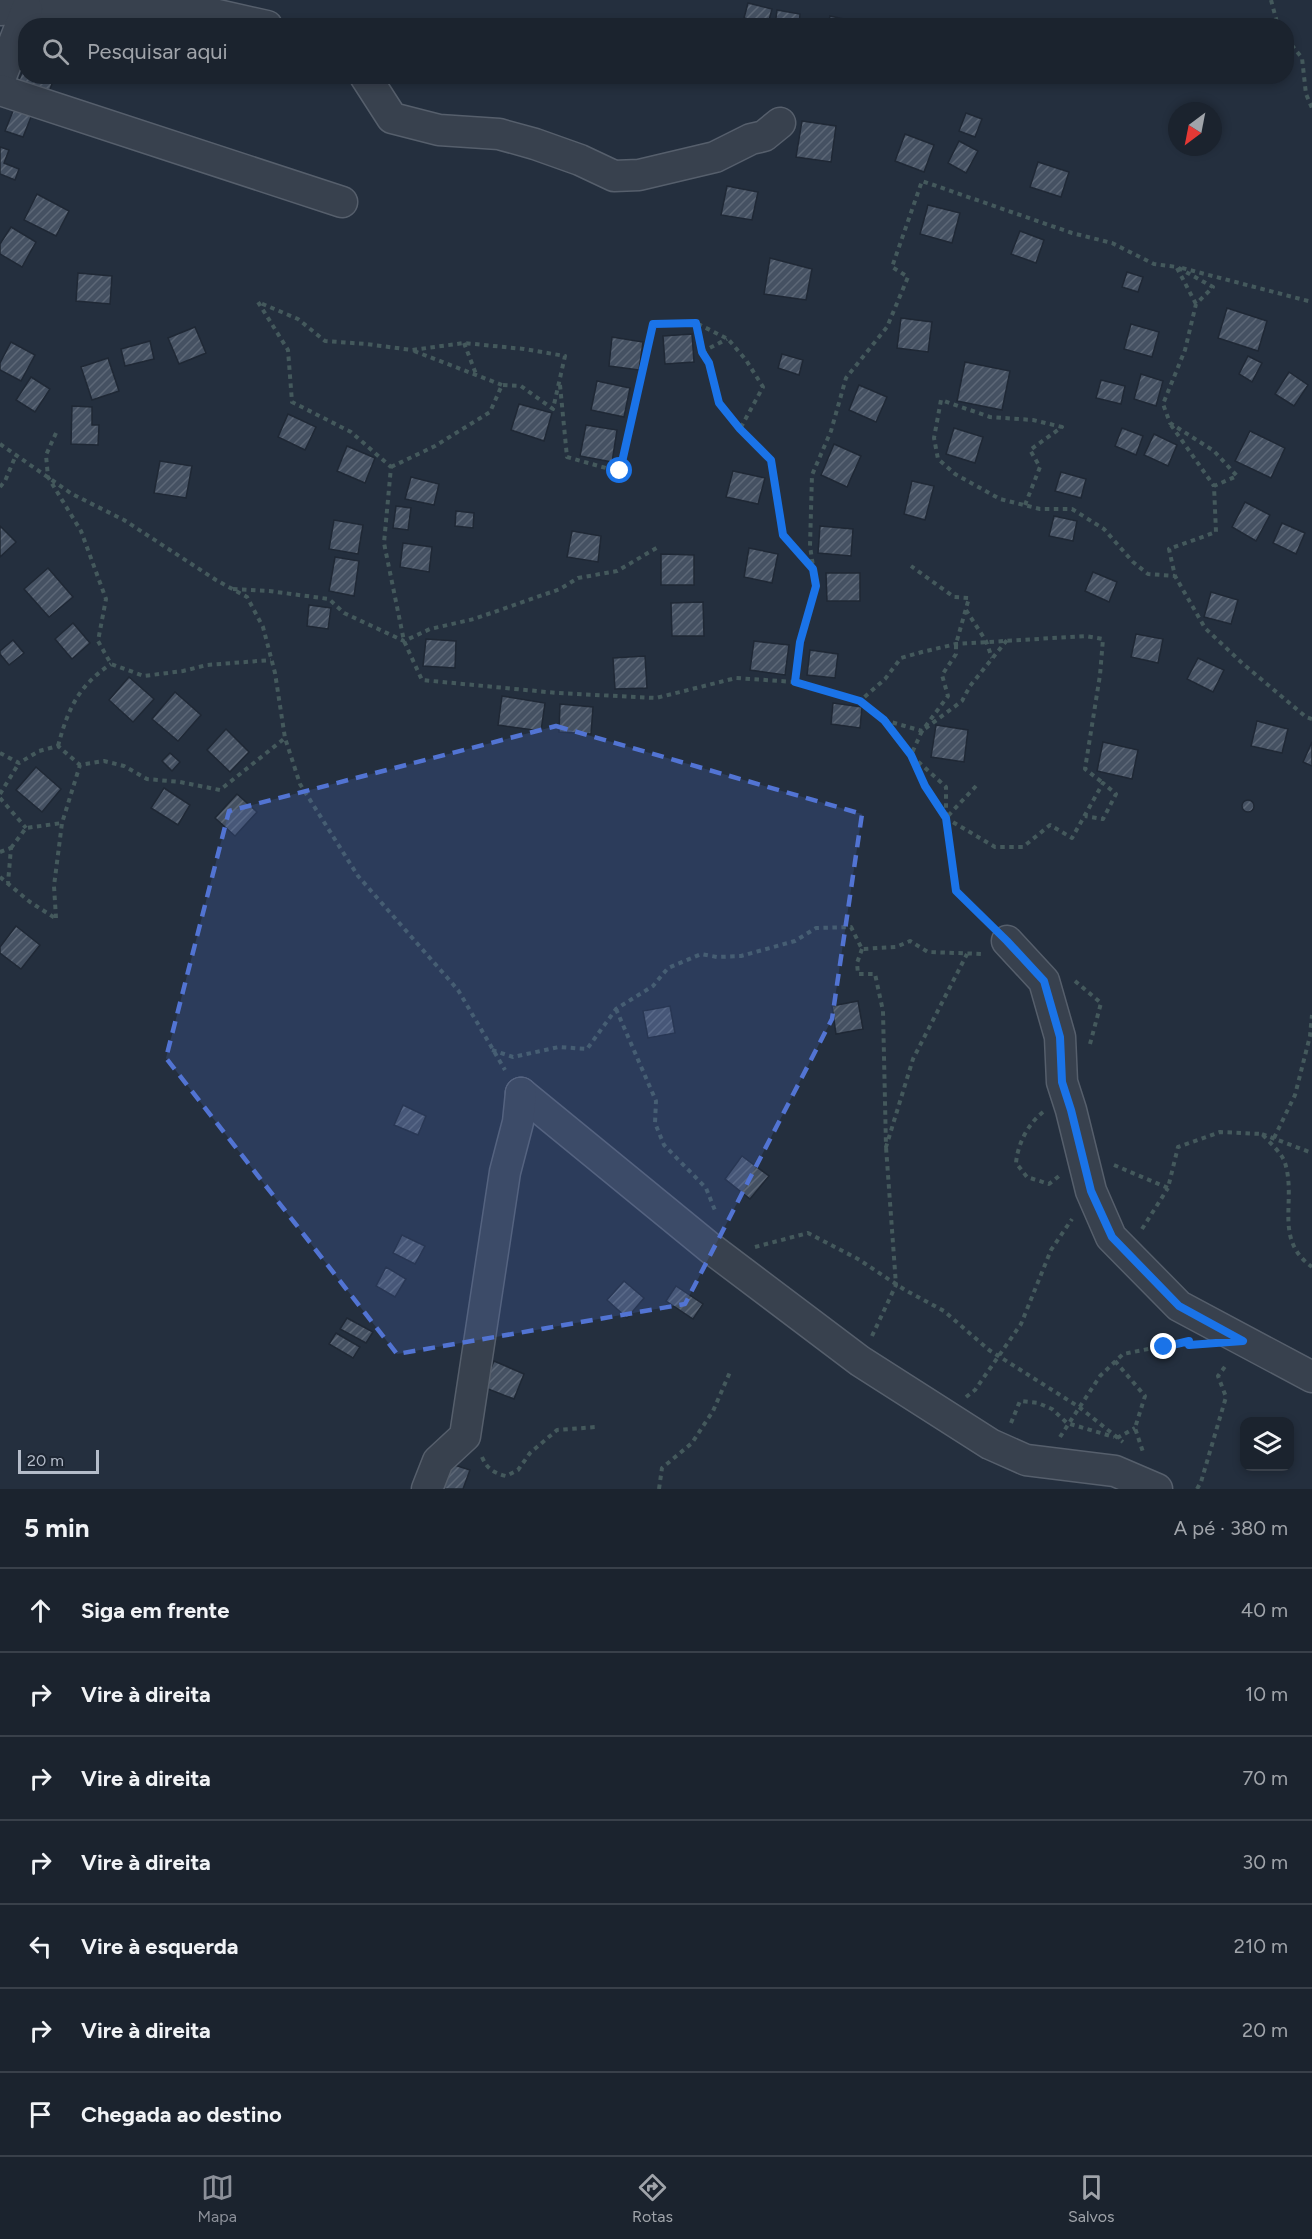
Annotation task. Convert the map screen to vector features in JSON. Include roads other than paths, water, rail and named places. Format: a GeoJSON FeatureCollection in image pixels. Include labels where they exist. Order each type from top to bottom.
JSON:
{"type":"FeatureCollection","features":[{"type":"Feature","properties":{"kind":"street"},"geometry":{"type":"LineString","coordinates":[[0,79],[14,10],[96,3],[182,8],[229,18]]}},
{"type":"Feature","properties":{"kind":"street"},"geometry":{"type":"LineString","coordinates":[[370,84],[392,118],[439,130],[499,134],[571,157],[614,176],[639,175],[715,157],[751,139],[764,136],[780,123]]}},
{"type":"Feature","properties":{"kind":"street"},"geometry":{"type":"LineString","coordinates":[[0,90],[342,202]]}},
{"type":"Feature","properties":{"kind":"street"},"geometry":{"type":"LineString","coordinates":[[1013,948],[1044,981],[1060,1037],[1062,1082],[1091,1191],[1112,1237],[1179,1306],[1312,1377]]}},
{"type":"Feature","properties":{"kind":"street"},"geometry":{"type":"LineString","coordinates":[[428,1489],[438,1461],[465,1436],[505,1172],[518,1122],[521,1093],[744,1273],[860,1361],[990,1444],[1026,1460],[1053,1464],[1098,1479],[1115,1471],[1157,1489]]}}]}
